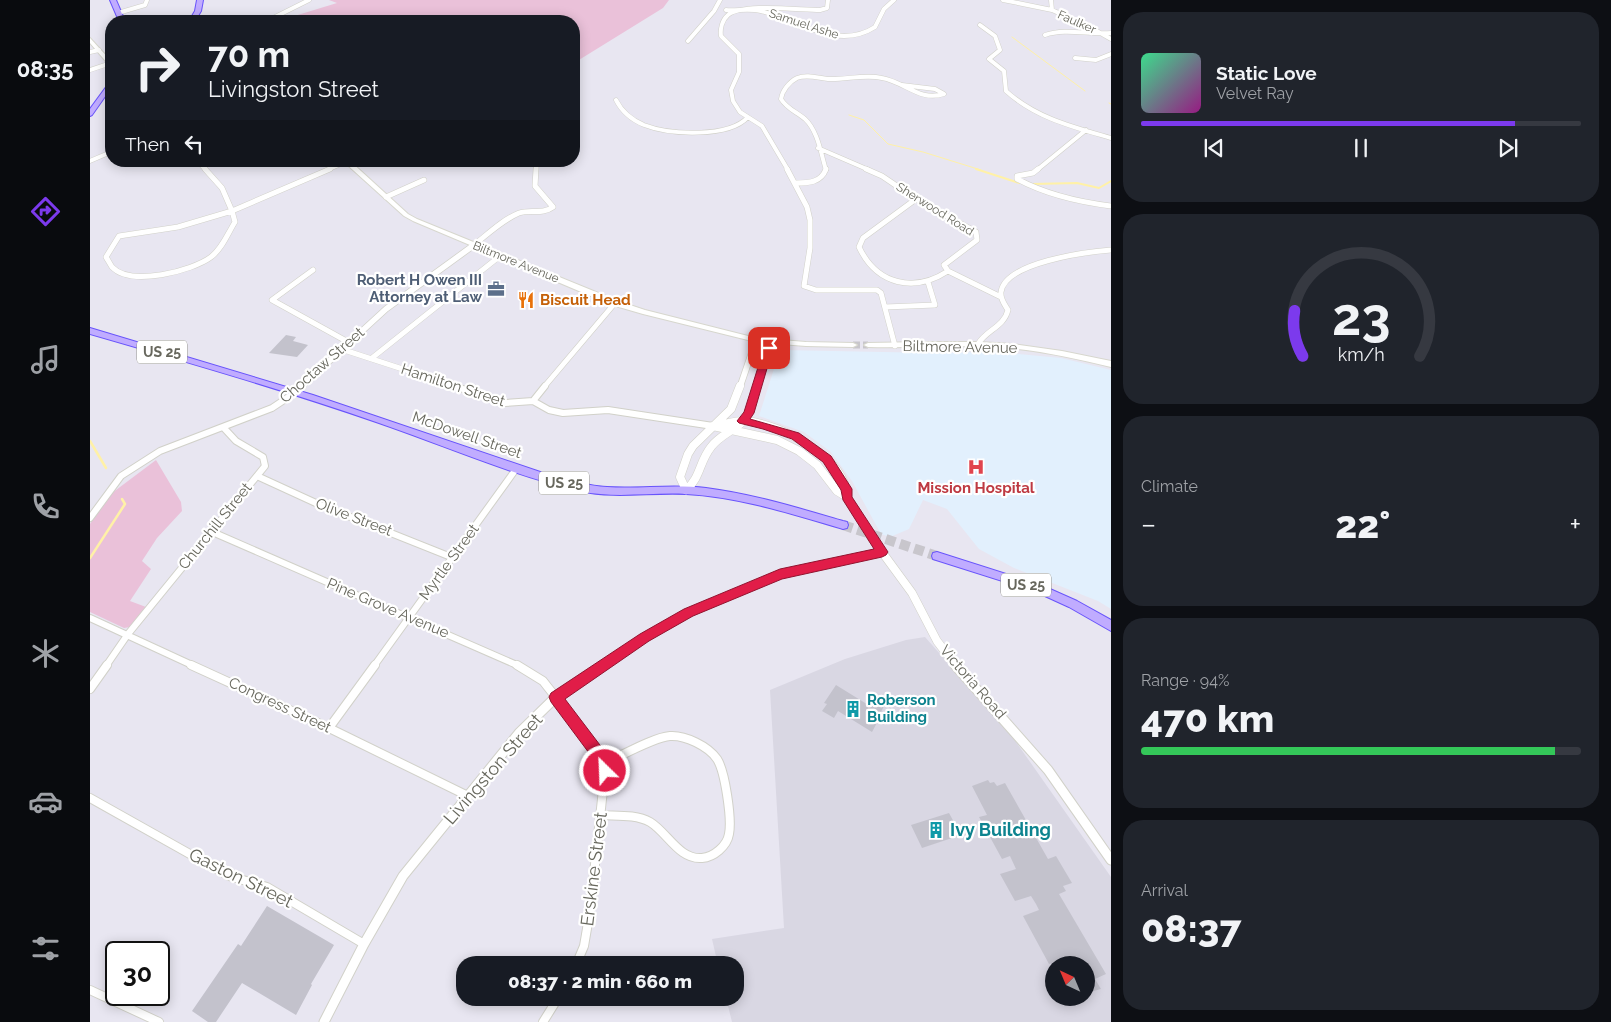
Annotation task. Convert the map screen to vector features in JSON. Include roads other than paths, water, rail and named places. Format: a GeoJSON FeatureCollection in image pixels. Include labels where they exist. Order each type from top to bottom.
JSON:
{"type":"FeatureCollection","features":[{"type":"Feature","properties":{"kind":"main road"},"geometry":{"type":"LineString","coordinates":[[112,0],[118,13]]}},
{"type":"Feature","properties":{"kind":"main road"},"geometry":{"type":"LineString","coordinates":[[196,15],[200,0]]}},
{"type":"Feature","properties":{"kind":"main road"},"geometry":{"type":"LineString","coordinates":[[90,40],[105,56]]}},
{"type":"Feature","properties":{"kind":"main road"},"geometry":{"type":"LineString","coordinates":[[90,114],[105,93]]}},
{"type":"Feature","properties":{"kind":"main road","name":"Biltmore Avenue"},"geometry":{"type":"LineString","coordinates":[[354,167],[386,197],[415,220],[615,303],[643,312],[756,340],[853,345]]}},
{"type":"Feature","properties":{"kind":"main road","name":"McDowell Street"},"geometry":{"type":"LineString","coordinates":[[90,331],[248,376],[516,468],[582,488],[607,491],[686,490],[737,497],[842,525]]}},
{"type":"Feature","properties":{"kind":"main road","name":"Biltmore Avenue"},"geometry":{"type":"LineString","coordinates":[[868,345],[978,344],[1044,350],[1111,364]]}},
{"type":"Feature","properties":{"kind":"main road","name":"US 25"},"geometry":{"type":"LineString","coordinates":[[937,556],[1037,588],[1073,604],[1111,626]]}},
{"type":"Feature","properties":{"kind":"street"},"geometry":{"type":"LineString","coordinates":[[279,15],[309,0]]}},
{"type":"Feature","properties":{"kind":"street"},"geometry":{"type":"LineString","coordinates":[[688,41],[702,22],[714,11],[720,0]]}},
{"type":"Feature","properties":{"kind":"street"},"geometry":{"type":"LineString","coordinates":[[828,0],[827,8],[820,10],[748,3],[726,10],[721,36],[739,54],[739,72],[731,90],[733,101],[740,112],[762,126],[795,183],[796,190],[807,206],[811,220],[810,244],[804,286],[816,290],[877,290],[881,294],[895,346]]}},
{"type":"Feature","properties":{"kind":"street","name":"Samuel Ashe"},"geometry":{"type":"LineString","coordinates":[[726,10],[760,11],[788,19],[829,35],[845,37],[856,36],[875,27],[880,21],[883,9],[894,0]]}},
{"type":"Feature","properties":{"kind":"street"},"geometry":{"type":"LineString","coordinates":[[1003,0],[1052,10],[1051,0]]}},
{"type":"Feature","properties":{"kind":"street"},"geometry":{"type":"LineString","coordinates":[[118,13],[141,7],[147,1]]}},
{"type":"Feature","properties":{"kind":"street","name":"Faulker"},"geometry":{"type":"LineString","coordinates":[[1052,10],[1103,33]]}},
{"type":"Feature","properties":{"kind":"street"},"geometry":{"type":"LineString","coordinates":[[980,25],[995,36],[1000,50],[989,59],[1004,71],[1006,91],[1031,110],[1111,138]]}},
{"type":"Feature","properties":{"kind":"street"},"geometry":{"type":"LineString","coordinates":[[1045,35],[1058,31],[1093,34],[1111,33]]}},
{"type":"Feature","properties":{"kind":"street"},"geometry":{"type":"LineString","coordinates":[[1103,33],[1111,39]]}},
{"type":"Feature","properties":{"kind":"street"},"geometry":{"type":"LineString","coordinates":[[90,52],[99,50]]}},
{"type":"Feature","properties":{"kind":"street"},"geometry":{"type":"LineString","coordinates":[[1075,58],[1096,60],[1111,54]]}},
{"type":"Feature","properties":{"kind":"street"},"geometry":{"type":"LineString","coordinates":[[90,70],[105,65]]}},
{"type":"Feature","properties":{"kind":"street"},"geometry":{"type":"LineString","coordinates":[[795,183],[811,183],[821,179],[826,170],[814,132],[808,122],[802,116],[787,108],[781,99],[781,95],[791,82],[806,76],[831,79],[871,76],[885,78],[917,94],[929,97],[944,94],[935,89],[902,85]]}},
{"type":"Feature","properties":{"kind":"street"},"geometry":{"type":"LineString","coordinates":[[616,100],[619,108],[624,113],[647,126],[657,129],[732,130],[746,122],[748,117]]}},
{"type":"Feature","properties":{"kind":"street"},"geometry":{"type":"LineString","coordinates":[[1086,130],[1041,167],[1033,172],[1018,176],[1017,179],[1030,187],[1064,199],[1111,206]]}},
{"type":"Feature","properties":{"kind":"street","name":"Sherwood Road"},"geometry":{"type":"LineString","coordinates":[[818,148],[882,176],[916,199],[977,234],[977,240],[945,262],[944,265],[948,271]]}},
{"type":"Feature","properties":{"kind":"street"},"geometry":{"type":"LineString","coordinates":[[90,161],[105,155]]}},
{"type":"Feature","properties":{"kind":"street"},"geometry":{"type":"LineString","coordinates":[[203,167],[224,188],[233,211],[235,222],[213,255],[196,266],[152,276],[132,277],[119,273],[108,265],[106,257],[119,236],[178,227],[233,211],[333,167]]}},
{"type":"Feature","properties":{"kind":"street"},"geometry":{"type":"LineString","coordinates":[[474,245],[518,214],[528,212],[540,213],[553,207],[550,201],[538,192],[534,186],[533,180],[536,167]]}},
{"type":"Feature","properties":{"kind":"street"},"geometry":{"type":"LineString","coordinates":[[386,197],[424,180]]}},
{"type":"Feature","properties":{"kind":"street"},"geometry":{"type":"LineString","coordinates":[[916,199],[863,238],[859,247],[870,265],[890,279],[908,284],[928,282],[948,271],[1001,297]]}},
{"type":"Feature","properties":{"kind":"street","name":"Choctaw Street"},"geometry":{"type":"LineString","coordinates":[[90,518],[122,476],[160,452],[272,408],[296,392],[348,342],[386,309],[474,245]]}},
{"type":"Feature","properties":{"kind":"street"},"geometry":{"type":"LineString","coordinates":[[978,344],[984,335],[1000,325],[1008,314],[1008,310],[1001,297],[1001,290],[1008,281],[1021,272],[1045,261],[1071,254],[1111,250]]}},
{"type":"Feature","properties":{"kind":"street"},"geometry":{"type":"LineString","coordinates":[[372,358],[500,256]]}},
{"type":"Feature","properties":{"kind":"street"},"geometry":{"type":"LineString","coordinates":[[313,270],[272,300],[348,342]]}},
{"type":"Feature","properties":{"kind":"street"},"geometry":{"type":"LineString","coordinates":[[885,307],[935,306],[928,282]]}},
{"type":"Feature","properties":{"kind":"street"},"geometry":{"type":"LineString","coordinates":[[533,401],[615,303]]}},
{"type":"Feature","properties":{"kind":"street"},"geometry":{"type":"LineString","coordinates":[[756,340],[731,410],[697,441],[688,454],[680,477],[686,490],[695,482],[700,465],[709,449],[743,421],[749,413],[770,342]]}},
{"type":"Feature","properties":{"kind":"street","name":"Hamilton Street"},"geometry":{"type":"LineString","coordinates":[[341,349],[505,403],[533,401],[549,410],[563,412],[608,410],[713,426]]}},
{"type":"Feature","properties":{"kind":"street","name":"Victoria Road"},"geometry":{"type":"LineString","coordinates":[[713,426],[743,421],[784,431],[795,436],[819,451],[841,478],[847,489],[847,497]]}},
{"type":"Feature","properties":{"kind":"street","name":"Victoria Road"},"geometry":{"type":"LineString","coordinates":[[713,426],[777,440],[799,451],[817,465],[837,491],[847,497],[882,552],[912,593],[937,641],[950,659],[1005,719],[1048,770],[1111,860]]}},
{"type":"Feature","properties":{"kind":"street","name":"Churchill Street"},"geometry":{"type":"LineString","coordinates":[[128,634],[210,531],[265,466],[263,457],[230,437],[223,427]]}},
{"type":"Feature","properties":{"kind":"street","name":"Myrtle Street"},"geometry":{"type":"LineString","coordinates":[[329,728],[516,468]]}},
{"type":"Feature","properties":{"kind":"street","name":"Olive Street"},"geometry":{"type":"LineString","coordinates":[[257,476],[318,504],[452,557]]}},
{"type":"Feature","properties":{"kind":"street","name":"Pine Grove Avenue"},"geometry":{"type":"LineString","coordinates":[[210,531],[526,668],[543,681],[556,697]]}},
{"type":"Feature","properties":{"kind":"street","name":"Livingston Street"},"geometry":{"type":"LineString","coordinates":[[324,1022],[364,944],[403,876],[519,733],[556,697],[645,638],[689,613],[780,574],[882,552]]}},
{"type":"Feature","properties":{"kind":"street","name":"Congress Street"},"geometry":{"type":"LineString","coordinates":[[90,618],[329,728],[468,796]]}},
{"type":"Feature","properties":{"kind":"street"},"geometry":{"type":"LineString","coordinates":[[90,689],[128,634]]}},
{"type":"Feature","properties":{"kind":"street","name":"Erskine Street"},"geometry":{"type":"LineString","coordinates":[[556,697],[590,741],[605,771],[590,911],[584,946],[580,956]]}},
{"type":"Feature","properties":{"kind":"street"},"geometry":{"type":"LineString","coordinates":[[601,815],[649,821],[686,853],[699,858],[711,856],[722,846],[729,834],[724,778],[719,762],[713,753],[687,740],[668,736],[603,764]]}},
{"type":"Feature","properties":{"kind":"street","name":"Gaston Street"},"geometry":{"type":"LineString","coordinates":[[90,798],[230,876],[267,887],[364,944]]}},
{"type":"Feature","properties":{"kind":"street"},"geometry":{"type":"LineString","coordinates":[[90,990],[159,1022]]}},
{"type":"Feature","properties":{"kind":"street"},"geometry":{"type":"LineString","coordinates":[[543,1022],[553,1006]]}},
{"type":"Feature","properties":{"kind":"waterway"},"geometry":{"type":"LineString","coordinates":[[1012,37],[1085,91]]}},
{"type":"Feature","properties":{"kind":"waterway"},"geometry":{"type":"LineString","coordinates":[[849,115],[864,120],[888,144],[923,152],[981,170]]}},
{"type":"Feature","properties":{"kind":"waterway"},"geometry":{"type":"LineString","coordinates":[[976,169],[1019,183]]}},
{"type":"Feature","properties":{"kind":"waterway"},"geometry":{"type":"LineString","coordinates":[[1032,184],[1077,183],[1099,188],[1111,181]]}},
{"type":"Feature","properties":{"kind":"waterway"},"geometry":{"type":"LineString","coordinates":[[90,441],[106,468]]}},
{"type":"Feature","properties":{"kind":"waterway"},"geometry":{"type":"LineString","coordinates":[[90,558],[125,504],[122,499]]}},
{"type":"Feature","properties":{"kind":"tunnel"},"geometry":{"type":"LineString","coordinates":[[853,345],[868,345]]}},
{"type":"Feature","properties":{"kind":"tunnel"},"geometry":{"type":"LineString","coordinates":[[843,525],[937,556]]}},
{"type":"Feature","properties":{"kind":"place","name":"Robert H Owen III Attorney at Law"},"geometry":{"type":"Point","coordinates":[496,289]}},
{"type":"Feature","properties":{"kind":"place","name":"Biscuit Head"},"geometry":{"type":"Point","coordinates":[526,300]}},
{"type":"Feature","properties":{"kind":"place","name":"Mission Hospital"},"geometry":{"type":"Point","coordinates":[976,467]}},
{"type":"Feature","properties":{"kind":"place","name":"Roberson Building"},"geometry":{"type":"Point","coordinates":[853,709]}},
{"type":"Feature","properties":{"kind":"place","name":"Ivy Building"},"geometry":{"type":"Point","coordinates":[936,830]}}]}
